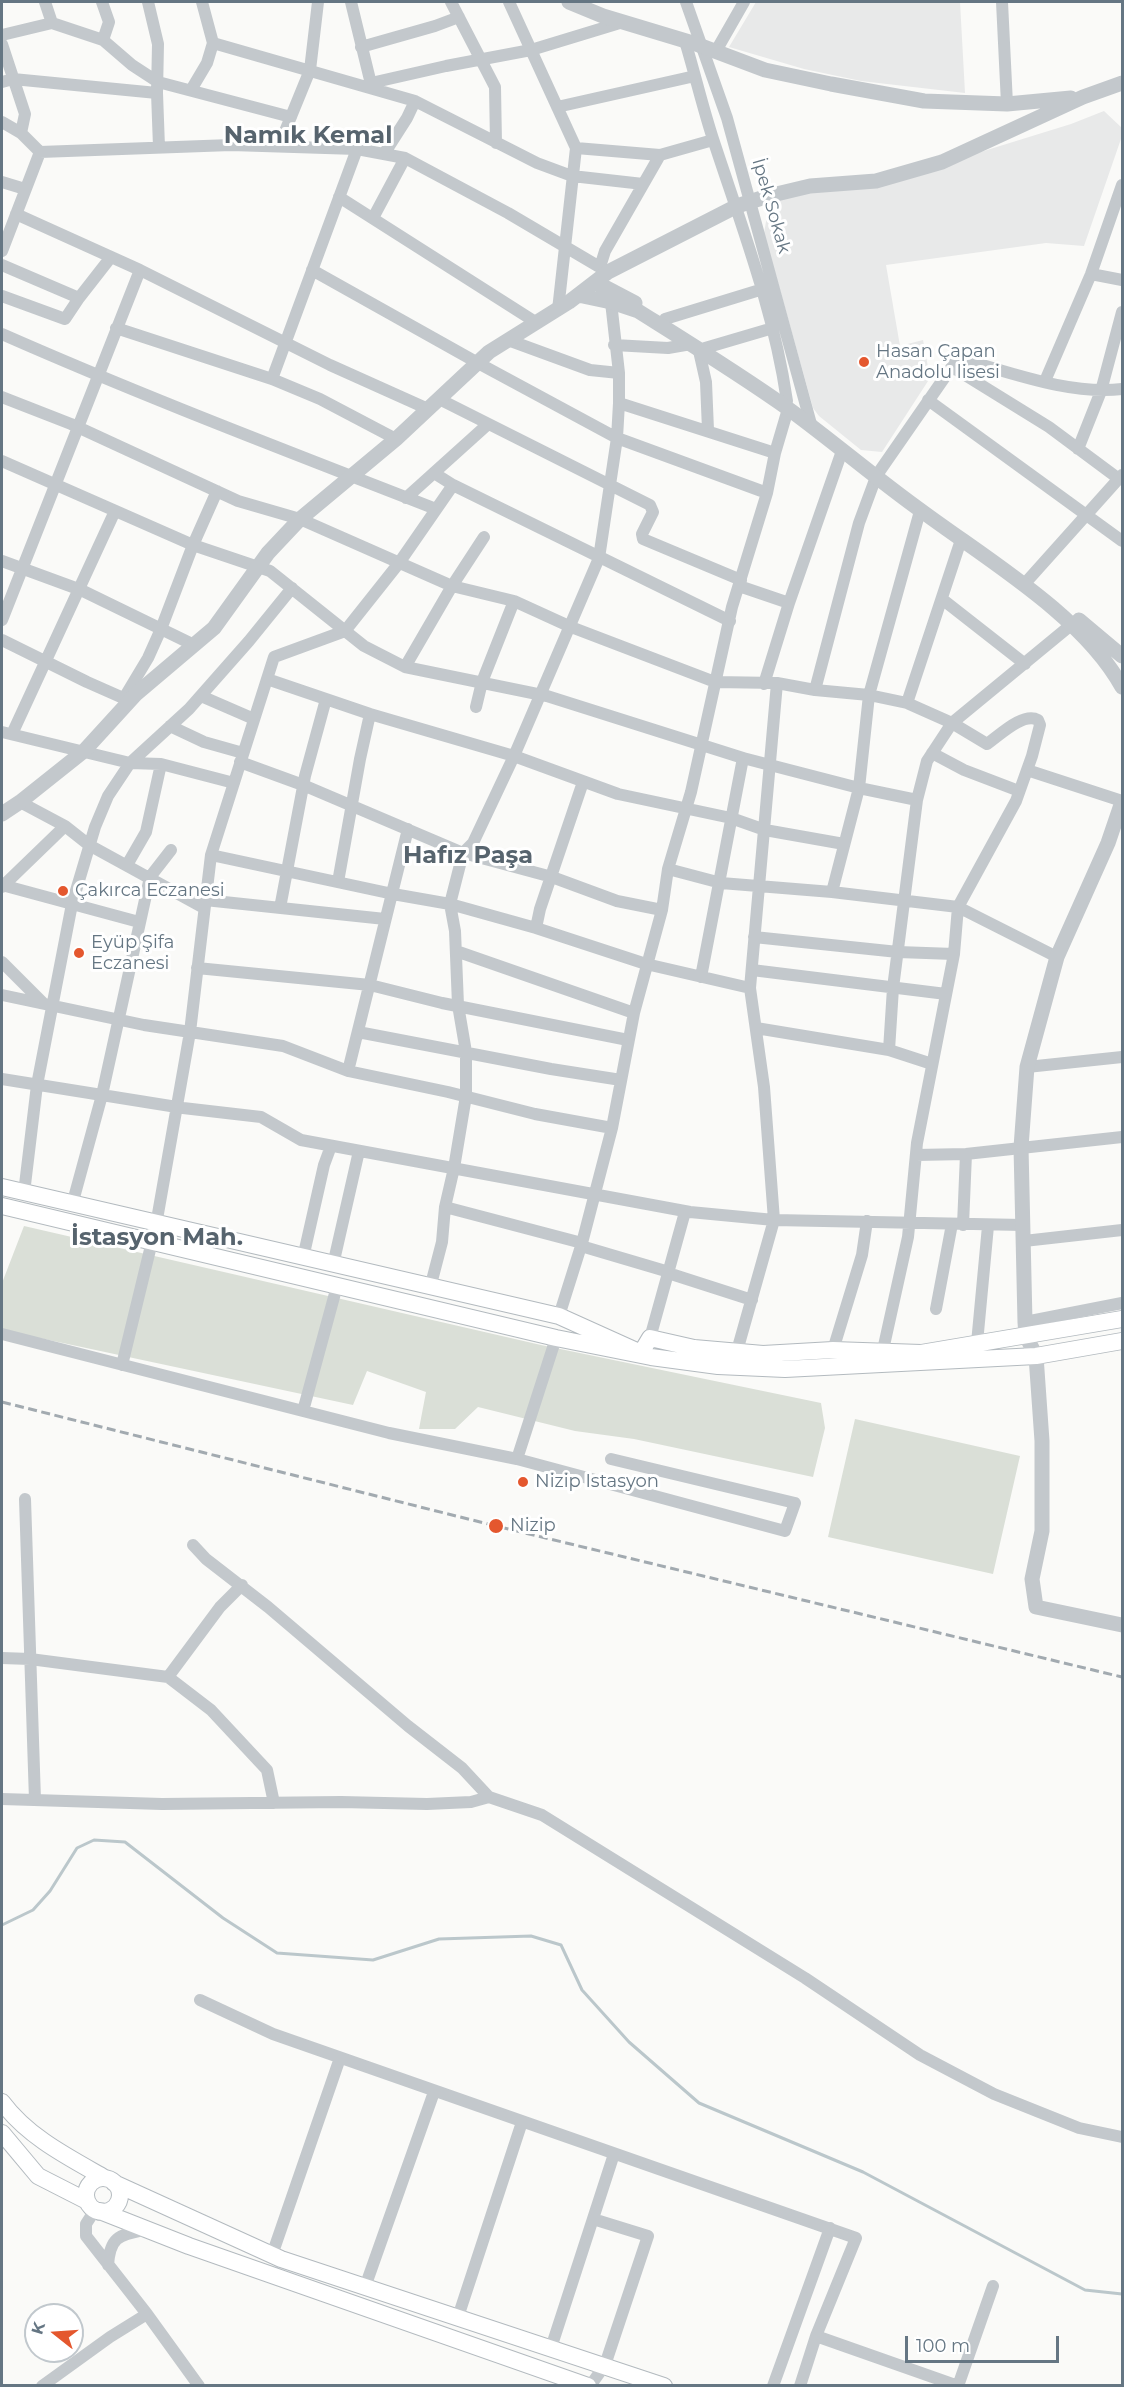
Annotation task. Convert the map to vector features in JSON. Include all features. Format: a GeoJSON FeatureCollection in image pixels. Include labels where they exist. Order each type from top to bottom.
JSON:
{"type":"FeatureCollection","features":[{"type":"Feature","properties":{"kind":"main road"},"geometry":{"type":"LineString","coordinates":[[2,1187],[156,1225],[559,1316],[641,1353],[650,1338],[694,1348],[763,1354],[833,1350],[921,1353],[977,1343],[1026,1329],[1122,1319]]}},
{"type":"Feature","properties":{"kind":"main road"},"geometry":{"type":"LineString","coordinates":[[2,1206],[556,1338],[718,1366],[785,1369],[1036,1356],[1122,1341]]}},
{"type":"Feature","properties":{"kind":"main road"},"geometry":{"type":"LineString","coordinates":[[2,2102],[11,2114],[51,2147],[110,2180],[272,2255],[605,2365],[641,2382],[664,2385]]}},
{"type":"Feature","properties":{"kind":"main road"},"geometry":{"type":"LineString","coordinates":[[2,2133],[38,2176],[94,2208],[143,2230],[589,2385]]}},
{"type":"Feature","properties":{"kind":"main road"},"geometry":{"type":"LineString","coordinates":[[99,2178],[110,2180],[119,2192],[117,2203],[110,2210],[94,2208],[86,2196],[89,2185],[99,2178]]}},
{"type":"Feature","properties":{"kind":"street"},"geometry":{"type":"LineString","coordinates":[[45,2],[52,22]]}},
{"type":"Feature","properties":{"kind":"street"},"geometry":{"type":"LineString","coordinates":[[102,2],[109,22],[103,40]]}},
{"type":"Feature","properties":{"kind":"street"},"geometry":{"type":"LineString","coordinates":[[148,2],[158,44],[159,147]]}},
{"type":"Feature","properties":{"kind":"street"},"geometry":{"type":"LineString","coordinates":[[191,90],[207,63],[213,42],[202,2]]}},
{"type":"Feature","properties":{"kind":"street"},"geometry":{"type":"LineString","coordinates":[[279,146],[310,70],[318,2]]}},
{"type":"Feature","properties":{"kind":"street"},"geometry":{"type":"LineString","coordinates":[[351,2],[371,86]]}},
{"type":"Feature","properties":{"kind":"street"},"geometry":{"type":"LineString","coordinates":[[451,2],[495,87],[496,143]]}},
{"type":"Feature","properties":{"kind":"street"},"geometry":{"type":"LineString","coordinates":[[509,2],[576,148],[558,310]]}},
{"type":"Feature","properties":{"kind":"street"},"geometry":{"type":"LineString","coordinates":[[569,2],[623,22],[716,51],[765,70],[924,101],[1007,104],[1083,98]]}},
{"type":"Feature","properties":{"kind":"street","name":"İpek Sokak"},"geometry":{"type":"LineString","coordinates":[[686,2],[727,118],[744,204],[811,424]]}},
{"type":"Feature","properties":{"kind":"street"},"geometry":{"type":"LineString","coordinates":[[716,51],[744,2]]}},
{"type":"Feature","properties":{"kind":"street"},"geometry":{"type":"LineString","coordinates":[[1002,2],[1007,104]]}},
{"type":"Feature","properties":{"kind":"street"},"geometry":{"type":"LineString","coordinates":[[361,47],[459,17]]}},
{"type":"Feature","properties":{"kind":"street"},"geometry":{"type":"LineString","coordinates":[[2,35],[52,22],[103,40],[158,87]]}},
{"type":"Feature","properties":{"kind":"street"},"geometry":{"type":"LineString","coordinates":[[371,86],[531,50],[623,22]]}},
{"type":"Feature","properties":{"kind":"street"},"geometry":{"type":"LineString","coordinates":[[559,1316],[595,1196],[612,1128],[634,1013],[662,910],[668,868],[691,792],[730,621],[767,493],[774,453],[787,405],[780,357],[744,204],[713,140],[685,41]]}},
{"type":"Feature","properties":{"kind":"street"},"geometry":{"type":"LineString","coordinates":[[213,42],[371,86],[415,101],[537,163],[572,176],[643,184]]}},
{"type":"Feature","properties":{"kind":"street"},"geometry":{"type":"LineString","coordinates":[[2,44],[7,80],[25,114],[21,133]]}},
{"type":"Feature","properties":{"kind":"street"},"geometry":{"type":"LineString","coordinates":[[557,107],[695,76]]}},
{"type":"Feature","properties":{"kind":"street"},"geometry":{"type":"LineString","coordinates":[[7,80],[191,90],[291,117]]}},
{"type":"Feature","properties":{"kind":"street"},"geometry":{"type":"LineString","coordinates":[[2,814],[84,751],[127,699],[214,628],[268,553],[300,519],[396,440],[489,352],[578,296],[595,282],[604,270],[744,204],[810,186],[876,181],[942,162],[1083,98],[1122,83]]}},
{"type":"Feature","properties":{"kind":"street"},"geometry":{"type":"LineString","coordinates":[[384,154],[415,101]]}},
{"type":"Feature","properties":{"kind":"street"},"geometry":{"type":"LineString","coordinates":[[2,122],[21,133],[40,152],[231,145],[357,148],[405,158],[604,270]]}},
{"type":"Feature","properties":{"kind":"street"},"geometry":{"type":"LineString","coordinates":[[576,148],[660,155],[713,140]]}},
{"type":"Feature","properties":{"kind":"street"},"geometry":{"type":"LineString","coordinates":[[272,379],[357,148]]}},
{"type":"Feature","properties":{"kind":"street"},"geometry":{"type":"LineString","coordinates":[[2,251],[4,235],[16,214],[40,152]]}},
{"type":"Feature","properties":{"kind":"street"},"geometry":{"type":"LineString","coordinates":[[604,270],[605,251],[660,155]]}},
{"type":"Feature","properties":{"kind":"street"},"geometry":{"type":"LineString","coordinates":[[373,218],[405,158]]}},
{"type":"Feature","properties":{"kind":"street"},"geometry":{"type":"LineString","coordinates":[[2,182],[25,189]]}},
{"type":"Feature","properties":{"kind":"street"},"geometry":{"type":"LineString","coordinates":[[1045,381],[1118,218],[1122,185]]}},
{"type":"Feature","properties":{"kind":"street"},"geometry":{"type":"LineString","coordinates":[[339,197],[537,323]]}},
{"type":"Feature","properties":{"kind":"street"},"geometry":{"type":"LineString","coordinates":[[16,214],[140,270],[330,365],[487,425],[611,485],[650,505],[653,509],[642,534],[645,540],[789,603]]}},
{"type":"Feature","properties":{"kind":"street"},"geometry":{"type":"LineString","coordinates":[[2,296],[65,319],[111,257]]}},
{"type":"Feature","properties":{"kind":"street"},"geometry":{"type":"LineString","coordinates":[[2,265],[79,298]]}},
{"type":"Feature","properties":{"kind":"street"},"geometry":{"type":"LineString","coordinates":[[2,620],[76,427],[140,270]]}},
{"type":"Feature","properties":{"kind":"street"},"geometry":{"type":"LineString","coordinates":[[312,270],[618,438],[767,493]]}},
{"type":"Feature","properties":{"kind":"street"},"geometry":{"type":"LineString","coordinates":[[1091,274],[1122,280]]}},
{"type":"Feature","properties":{"kind":"street"},"geometry":{"type":"LineString","coordinates":[[595,282],[664,319],[698,348],[706,382],[708,430]]}},
{"type":"Feature","properties":{"kind":"street"},"geometry":{"type":"LineString","coordinates":[[664,319],[763,289]]}},
{"type":"Feature","properties":{"kind":"street"},"geometry":{"type":"LineString","coordinates":[[578,296],[611,302],[638,311],[787,405],[878,475],[920,511],[1032,592],[1071,625],[1111,667],[1122,687]]}},
{"type":"Feature","properties":{"kind":"street"},"geometry":{"type":"LineString","coordinates":[[430,1288],[442,1242],[445,1207],[466,1096],[466,1052],[459,1005],[455,931],[450,904],[462,854],[473,843],[514,756],[599,558],[618,438],[619,373],[614,345],[611,302]]}},
{"type":"Feature","properties":{"kind":"street"},"geometry":{"type":"LineString","coordinates":[[1078,449],[1101,392],[1122,312]]}},
{"type":"Feature","properties":{"kind":"street"},"geometry":{"type":"LineString","coordinates":[[116,328],[272,379],[320,399],[396,440]]}},
{"type":"Feature","properties":{"kind":"street"},"geometry":{"type":"LineString","coordinates":[[614,345],[698,348],[773,328]]}},
{"type":"Feature","properties":{"kind":"street"},"geometry":{"type":"LineString","coordinates":[[2,334],[97,376],[259,442],[436,510]]}},
{"type":"Feature","properties":{"kind":"street"},"geometry":{"type":"LineString","coordinates":[[508,340],[590,370],[619,373]]}},
{"type":"Feature","properties":{"kind":"street"},"geometry":{"type":"LineString","coordinates":[[815,690],[859,523],[878,475],[958,358],[1045,381],[1101,392],[1122,389]]}},
{"type":"Feature","properties":{"kind":"street"},"geometry":{"type":"LineString","coordinates":[[952,367],[1049,427],[1121,477],[1029,580]]}},
{"type":"Feature","properties":{"kind":"street"},"geometry":{"type":"LineString","coordinates":[[2,397],[76,427],[238,501],[300,519],[452,586],[514,601],[571,627],[715,682],[770,683],[908,702],[952,723],[987,744],[1024,719],[1033,717],[1038,720],[1040,725],[1019,791],[958,907],[954,954],[916,1155],[910,1223],[883,1350]]}},
{"type":"Feature","properties":{"kind":"street"},"geometry":{"type":"LineString","coordinates":[[928,400],[1122,541]]}},
{"type":"Feature","properties":{"kind":"street"},"geometry":{"type":"LineString","coordinates":[[619,403],[774,453]]}},
{"type":"Feature","properties":{"kind":"street"},"geometry":{"type":"LineString","coordinates":[[787,405],[842,450],[1029,580],[1122,656]]}},
{"type":"Feature","properties":{"kind":"street"},"geometry":{"type":"LineString","coordinates":[[406,498],[487,425]]}},
{"type":"Feature","properties":{"kind":"street"},"geometry":{"type":"LineString","coordinates":[[737,1351],[774,1220],[764,1087],[750,988],[771,765],[770,683],[789,603],[842,450]]}},
{"type":"Feature","properties":{"kind":"street"},"geometry":{"type":"LineString","coordinates":[[2,461],[193,545],[270,571],[364,646],[405,667],[546,696],[743,758],[859,788],[917,800]]}},
{"type":"Feature","properties":{"kind":"street"},"geometry":{"type":"LineString","coordinates":[[434,473],[453,485],[730,621]]}},
{"type":"Feature","properties":{"kind":"street"},"geometry":{"type":"LineString","coordinates":[[122,1365],[156,1225],[190,1032],[211,855],[274,657],[345,631],[399,563],[453,485]]}},
{"type":"Feature","properties":{"kind":"street"},"geometry":{"type":"LineString","coordinates":[[127,699],[161,629],[193,545],[217,491]]}},
{"type":"Feature","properties":{"kind":"street"},"geometry":{"type":"LineString","coordinates":[[115,511],[81,590],[7,733],[130,763],[161,764],[234,783]]}},
{"type":"Feature","properties":{"kind":"street"},"geometry":{"type":"LineString","coordinates":[[832,892],[859,788],[869,695],[920,511]]}},
{"type":"Feature","properties":{"kind":"street"},"geometry":{"type":"LineString","coordinates":[[405,667],[452,586],[484,537]]}},
{"type":"Feature","properties":{"kind":"street"},"geometry":{"type":"LineString","coordinates":[[908,702],[961,540]]}},
{"type":"Feature","properties":{"kind":"street"},"geometry":{"type":"LineString","coordinates":[[2,561],[81,590],[194,645]]}},
{"type":"Feature","properties":{"kind":"street"},"geometry":{"type":"LineString","coordinates":[[24,1193],[49,1005],[72,904],[89,844],[108,796],[130,763],[201,696],[292,588]]}},
{"type":"Feature","properties":{"kind":"street"},"geometry":{"type":"LineString","coordinates":[[942,599],[1025,664]]}},
{"type":"Feature","properties":{"kind":"street"},"geometry":{"type":"LineString","coordinates":[[476,707],[482,682],[514,601]]}},
{"type":"Feature","properties":{"kind":"street"},"geometry":{"type":"LineString","coordinates":[[889,1050],[893,988],[917,800],[927,761],[952,723],[1071,625]]}},
{"type":"Feature","properties":{"kind":"street"},"geometry":{"type":"LineString","coordinates":[[2,640],[127,699]]}},
{"type":"Feature","properties":{"kind":"street"},"geometry":{"type":"LineString","coordinates":[[267,679],[370,714],[514,756],[618,794],[731,818],[765,830],[844,844]]}},
{"type":"Feature","properties":{"kind":"street"},"geometry":{"type":"LineString","coordinates":[[201,696],[254,719]]}},
{"type":"Feature","properties":{"kind":"street"},"geometry":{"type":"LineString","coordinates":[[280,908],[303,785],[326,699]]}},
{"type":"Feature","properties":{"kind":"street"},"geometry":{"type":"LineString","coordinates":[[338,882],[370,714]]}},
{"type":"Feature","properties":{"kind":"street"},"geometry":{"type":"LineString","coordinates":[[170,726],[462,854],[552,877],[616,901],[662,910]]}},
{"type":"Feature","properties":{"kind":"street"},"geometry":{"type":"LineString","coordinates":[[932,753],[964,770],[1019,791]]}},
{"type":"Feature","properties":{"kind":"street"},"geometry":{"type":"LineString","coordinates":[[701,976],[721,883],[743,758]]}},
{"type":"Feature","properties":{"kind":"street"},"geometry":{"type":"LineString","coordinates":[[127,865],[146,832],[161,764]]}},
{"type":"Feature","properties":{"kind":"street"},"geometry":{"type":"LineString","coordinates":[[1027,770],[1122,802],[1108,843],[1057,957],[1026,1067],[1021,1147],[1026,1329],[1036,1356],[1042,1441],[1042,1531],[1032,1579],[1036,1607],[1122,1625]]}},
{"type":"Feature","properties":{"kind":"street"},"geometry":{"type":"LineString","coordinates":[[536,928],[583,782]]}},
{"type":"Feature","properties":{"kind":"street"},"geometry":{"type":"LineString","coordinates":[[20,802],[65,825],[89,844],[127,865],[205,904],[280,908],[385,920]]}},
{"type":"Feature","properties":{"kind":"street"},"geometry":{"type":"LineString","coordinates":[[2,886],[65,825]]}},
{"type":"Feature","properties":{"kind":"street"},"geometry":{"type":"LineString","coordinates":[[348,1071],[408,829]]}},
{"type":"Feature","properties":{"kind":"street"},"geometry":{"type":"LineString","coordinates":[[72,1204],[102,1095],[150,877],[171,850]]}},
{"type":"Feature","properties":{"kind":"street"},"geometry":{"type":"LineString","coordinates":[[211,855],[450,904],[536,928],[646,964],[750,988]]}},
{"type":"Feature","properties":{"kind":"street"},"geometry":{"type":"LineString","coordinates":[[668,868],[721,883],[832,892],[958,907],[1057,957]]}},
{"type":"Feature","properties":{"kind":"street"},"geometry":{"type":"LineString","coordinates":[[2,886],[139,922]]}},
{"type":"Feature","properties":{"kind":"street"},"geometry":{"type":"LineString","coordinates":[[754,937],[898,952],[954,954]]}},
{"type":"Feature","properties":{"kind":"street"},"geometry":{"type":"LineString","coordinates":[[456,951],[634,1013]]}},
{"type":"Feature","properties":{"kind":"street"},"geometry":{"type":"LineString","coordinates":[[2,962],[49,1005]]}},
{"type":"Feature","properties":{"kind":"street"},"geometry":{"type":"LineString","coordinates":[[197,968],[370,985],[628,1040]]}},
{"type":"Feature","properties":{"kind":"street"},"geometry":{"type":"LineString","coordinates":[[752,970],[946,994]]}},
{"type":"Feature","properties":{"kind":"street"},"geometry":{"type":"LineString","coordinates":[[2,995],[119,1020],[283,1046],[348,1071],[466,1096],[535,1114],[612,1128]]}},
{"type":"Feature","properties":{"kind":"street"},"geometry":{"type":"LineString","coordinates":[[756,1028],[889,1050],[932,1064]]}},
{"type":"Feature","properties":{"kind":"street"},"geometry":{"type":"LineString","coordinates":[[358,1032],[621,1080]]}},
{"type":"Feature","properties":{"kind":"street"},"geometry":{"type":"LineString","coordinates":[[1026,1067],[1122,1057]]}},
{"type":"Feature","properties":{"kind":"street"},"geometry":{"type":"LineString","coordinates":[[2,1079],[176,1107],[261,1117],[301,1140],[685,1212],[774,1220],[1023,1225]]}},
{"type":"Feature","properties":{"kind":"street"},"geometry":{"type":"LineString","coordinates":[[916,1155],[966,1154],[1122,1137]]}},
{"type":"Feature","properties":{"kind":"street"},"geometry":{"type":"LineString","coordinates":[[303,1258],[324,1165],[331,1146]]}},
{"type":"Feature","properties":{"kind":"street"},"geometry":{"type":"LineString","coordinates":[[333,1265],[359,1151]]}},
{"type":"Feature","properties":{"kind":"street"},"geometry":{"type":"LineString","coordinates":[[936,1309],[957,1224],[966,1154]]}},
{"type":"Feature","properties":{"kind":"street"},"geometry":{"type":"LineString","coordinates":[[445,1207],[582,1245],[752,1300]]}},
{"type":"Feature","properties":{"kind":"street"},"geometry":{"type":"LineString","coordinates":[[650,1338],[685,1212]]}},
{"type":"Feature","properties":{"kind":"street"},"geometry":{"type":"LineString","coordinates":[[833,1350],[862,1255],[867,1221]]}},
{"type":"Feature","properties":{"kind":"street"},"geometry":{"type":"LineString","coordinates":[[977,1343],[988,1226]]}},
{"type":"Feature","properties":{"kind":"street"},"geometry":{"type":"LineString","coordinates":[[1024,1241],[1122,1230]]}},
{"type":"Feature","properties":{"kind":"street"},"geometry":{"type":"LineString","coordinates":[[303,1412],[337,1286]]}},
{"type":"Feature","properties":{"kind":"street"},"geometry":{"type":"LineString","coordinates":[[1026,1329],[1122,1303]]}},
{"type":"Feature","properties":{"kind":"street"},"geometry":{"type":"LineString","coordinates":[[2,1334],[389,1433],[517,1459],[785,1531],[795,1503],[611,1459]]}},
{"type":"Feature","properties":{"kind":"street"},"geometry":{"type":"LineString","coordinates":[[517,1459],[556,1338]]}},
{"type":"Feature","properties":{"kind":"street"},"geometry":{"type":"LineString","coordinates":[[25,1499],[35,1800]]}},
{"type":"Feature","properties":{"kind":"street"},"geometry":{"type":"LineString","coordinates":[[193,1545],[206,1559],[242,1585],[408,1726],[462,1768],[489,1797],[542,1815],[805,1978],[920,2055],[983,2089],[1079,2128],[1122,2137]]}},
{"type":"Feature","properties":{"kind":"street"},"geometry":{"type":"LineString","coordinates":[[168,1677],[220,1607],[242,1585]]}},
{"type":"Feature","properties":{"kind":"street"},"geometry":{"type":"LineString","coordinates":[[2,1659],[30,1659],[168,1677],[211,1710],[267,1770],[274,1803]]}},
{"type":"Feature","properties":{"kind":"street"},"geometry":{"type":"LineString","coordinates":[[2,1799],[162,1804],[427,1804],[471,1802],[489,1797]]}},
{"type":"Feature","properties":{"kind":"street"},"geometry":{"type":"LineString","coordinates":[[200,2000],[273,2034],[856,2238],[816,2336],[800,2385]]}},
{"type":"Feature","properties":{"kind":"street"},"geometry":{"type":"LineString","coordinates":[[272,2255],[340,2058]]}},
{"type":"Feature","properties":{"kind":"street"},"geometry":{"type":"LineString","coordinates":[[365,2287],[434,2092]]}},
{"type":"Feature","properties":{"kind":"street"},"geometry":{"type":"LineString","coordinates":[[458,2317],[522,2122]]}},
{"type":"Feature","properties":{"kind":"street"},"geometry":{"type":"LineString","coordinates":[[551,2348],[614,2154]]}},
{"type":"Feature","properties":{"kind":"street"},"geometry":{"type":"LineString","coordinates":[[94,2208],[86,2224],[86,2236],[199,2385]]}},
{"type":"Feature","properties":{"kind":"street"},"geometry":{"type":"LineString","coordinates":[[589,2385],[605,2365],[648,2236],[593,2219]]}},
{"type":"Feature","properties":{"kind":"street"},"geometry":{"type":"LineString","coordinates":[[773,2385],[830,2228]]}},
{"type":"Feature","properties":{"kind":"street"},"geometry":{"type":"LineString","coordinates":[[108,2265],[109,2248],[115,2240],[123,2234],[143,2230]]}},
{"type":"Feature","properties":{"kind":"street"},"geometry":{"type":"LineString","coordinates":[[816,2336],[958,2385],[993,2286]]}},
{"type":"Feature","properties":{"kind":"street"},"geometry":{"type":"LineString","coordinates":[[42,2385],[147,2314]]}},
{"type":"Feature","properties":{"kind":"shaded area"},"geometry":{"type":"Polygon","coordinates":[[[756,2],[960,2],[965,93],[861,81],[804,69],[729,47],[756,2]]]}},
{"type":"Feature","properties":{"kind":"shaded area"},"geometry":{"type":"Polygon","coordinates":[[[1104,111],[1122,128],[1122,136],[1084,246],[1046,243],[886,265],[900,346],[923,340],[930,378],[882,452],[861,450],[819,416],[813,408],[764,233],[767,216],[774,204],[786,196],[890,180],[1071,124],[1104,111]]]}},
{"type":"Feature","properties":{"kind":"shaded area"},"geometry":{"type":"Polygon","coordinates":[[[24,1226],[541,1345],[821,1403],[825,1428],[813,1477],[634,1439],[575,1431],[478,1407],[455,1429],[419,1429],[426,1392],[367,1371],[353,1405],[2,1330],[2,1283],[24,1226]]]}},
{"type":"Feature","properties":{"kind":"shaded area"},"geometry":{"type":"Polygon","coordinates":[[[855,1419],[1020,1456],[993,1574],[828,1537],[855,1419]]]}},
{"type":"Feature","properties":{"kind":"waterway"},"geometry":{"type":"LineString","coordinates":[[2,1925],[33,1910],[50,1891],[77,1848],[94,1840],[125,1842],[223,1918],[277,1953],[373,1960],[439,1939],[531,1936],[561,1945],[582,1990],[629,2042],[699,2103],[863,2172],[1085,2290],[1122,2294]]}},
{"type":"Feature","properties":{"kind":"railway"},"geometry":{"type":"LineString","coordinates":[[2,1402],[496,1526],[1122,1677]]}},
{"type":"Feature","properties":{"kind":"place","name":"Hasan Çapan Anadolu lisesi"},"geometry":{"type":"Point","coordinates":[864,362]}},
{"type":"Feature","properties":{"kind":"place","name":"Çakırca Eczanesi"},"geometry":{"type":"Point","coordinates":[63,891]}},
{"type":"Feature","properties":{"kind":"place","name":"Eyüp Şifa Eczanesi"},"geometry":{"type":"Point","coordinates":[79,953]}},
{"type":"Feature","properties":{"kind":"place","name":"Nizip Istasyon"},"geometry":{"type":"Point","coordinates":[523,1482]}},
{"type":"Feature","properties":{"kind":"place","name":"Nizip"},"geometry":{"type":"Point","coordinates":[496,1526]}},
{"type":"Feature","properties":{"kind":"district","name":"Namık Kemal"},"geometry":{"type":"Point","coordinates":[308,136]}},
{"type":"Feature","properties":{"kind":"district","name":"Hafız Paşa"},"geometry":{"type":"Point","coordinates":[468,856]}},
{"type":"Feature","properties":{"kind":"district","name":"İstasyon Mah."},"geometry":{"type":"Point","coordinates":[157,1238]}}]}
